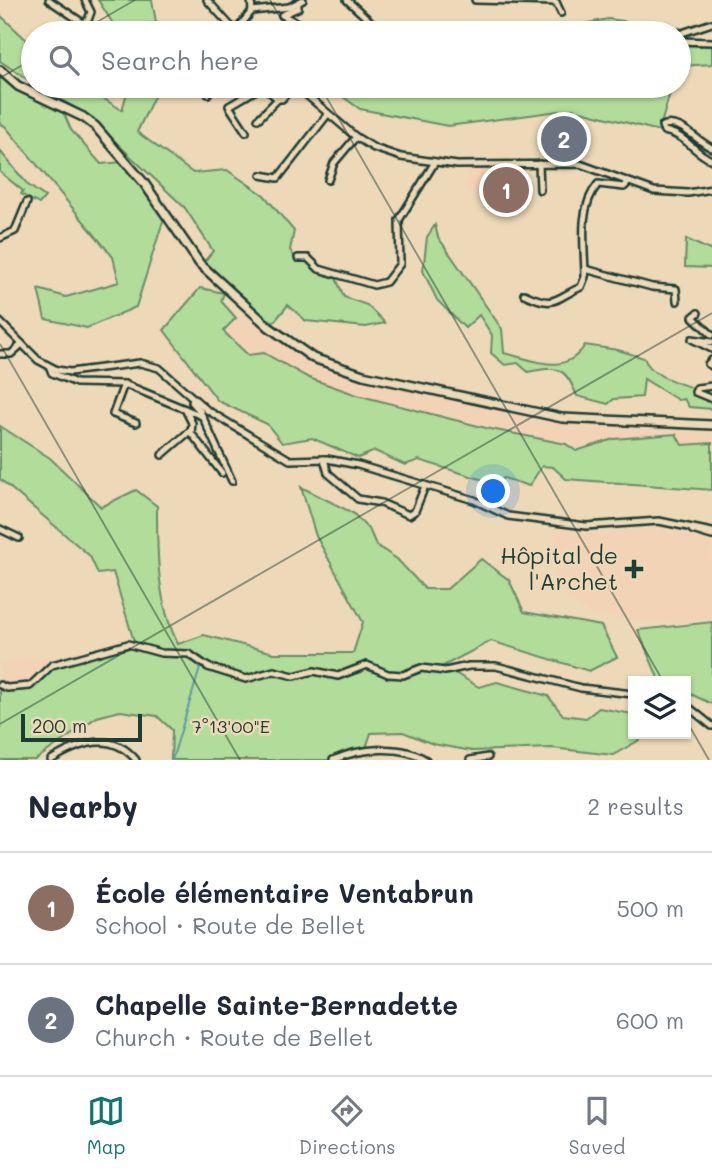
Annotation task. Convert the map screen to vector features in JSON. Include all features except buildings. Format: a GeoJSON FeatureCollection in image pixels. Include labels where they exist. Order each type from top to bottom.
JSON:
{"type":"FeatureCollection","features":[{"type":"Feature","properties":{"kind":"main road"},"geometry":{"type":"LineString","coordinates":[[0,70],[21,87]]}},
{"type":"Feature","properties":{"kind":"main road"},"geometry":{"type":"LineString","coordinates":[[43,98],[83,117],[95,126],[144,183],[200,264],[269,327],[313,358],[351,372],[562,418],[712,425]]}},
{"type":"Feature","properties":{"kind":"street"},"geometry":{"type":"LineString","coordinates":[[49,0],[80,21]]}},
{"type":"Feature","properties":{"kind":"street"},"geometry":{"type":"LineString","coordinates":[[85,0],[91,12],[86,21]]}},
{"type":"Feature","properties":{"kind":"street"},"geometry":{"type":"LineString","coordinates":[[207,0],[226,21]]}},
{"type":"Feature","properties":{"kind":"street"},"geometry":{"type":"LineString","coordinates":[[251,0],[252,11]]}},
{"type":"Feature","properties":{"kind":"street"},"geometry":{"type":"LineString","coordinates":[[348,0],[370,21]]}},
{"type":"Feature","properties":{"kind":"street"},"geometry":{"type":"LineString","coordinates":[[475,0],[556,2],[561,13]]}},
{"type":"Feature","properties":{"kind":"street"},"geometry":{"type":"LineString","coordinates":[[244,21],[252,11],[301,2]]}},
{"type":"Feature","properties":{"kind":"street"},"geometry":{"type":"LineString","coordinates":[[294,21],[282,15],[298,8],[301,2]]}},
{"type":"Feature","properties":{"kind":"street"},"geometry":{"type":"LineString","coordinates":[[691,30],[712,23]]}},
{"type":"Feature","properties":{"kind":"street"},"geometry":{"type":"LineString","coordinates":[[691,41],[712,42]]}},
{"type":"Feature","properties":{"kind":"street"},"geometry":{"type":"LineString","coordinates":[[243,98],[229,106],[231,114],[246,132]]}},
{"type":"Feature","properties":{"kind":"street"},"geometry":{"type":"LineString","coordinates":[[310,98],[356,137],[384,152],[435,162],[580,164],[599,168],[627,184],[663,193],[712,189]]}},
{"type":"Feature","properties":{"kind":"street"},"geometry":{"type":"LineString","coordinates":[[258,119],[278,99]]}},
{"type":"Feature","properties":{"kind":"street"},"geometry":{"type":"LineString","coordinates":[[261,175],[278,178],[328,114]]}},
{"type":"Feature","properties":{"kind":"street"},"geometry":{"type":"LineString","coordinates":[[712,149],[682,128],[670,124],[662,126],[664,131],[683,136],[702,156],[712,160]]}},
{"type":"Feature","properties":{"kind":"street"},"geometry":{"type":"LineString","coordinates":[[328,180],[334,163],[356,137]]}},
{"type":"Feature","properties":{"kind":"street"},"geometry":{"type":"LineString","coordinates":[[298,258],[308,258],[319,269],[374,285],[386,282],[400,264],[399,220],[435,162]]}},
{"type":"Feature","properties":{"kind":"street"},"geometry":{"type":"LineString","coordinates":[[539,164],[540,190]]}},
{"type":"Feature","properties":{"kind":"street"},"geometry":{"type":"LineString","coordinates":[[524,295],[544,303],[557,302],[581,287],[585,269],[584,239],[590,197],[598,184],[624,187],[627,184]]}},
{"type":"Feature","properties":{"kind":"street"},"geometry":{"type":"LineString","coordinates":[[0,238],[15,231],[21,210],[27,202]]}},
{"type":"Feature","properties":{"kind":"street"},"geometry":{"type":"LineString","coordinates":[[585,269],[652,287],[676,289],[677,301]]}},
{"type":"Feature","properties":{"kind":"street"},"geometry":{"type":"LineString","coordinates":[[698,313],[693,317],[712,335]]}},
{"type":"Feature","properties":{"kind":"street"},"geometry":{"type":"LineString","coordinates":[[0,322],[50,368],[52,373],[71,382],[124,384],[202,416]]}},
{"type":"Feature","properties":{"kind":"street"},"geometry":{"type":"LineString","coordinates":[[712,342],[692,340],[712,349]]}},
{"type":"Feature","properties":{"kind":"street"},"geometry":{"type":"LineString","coordinates":[[0,354],[11,354],[22,344]]}},
{"type":"Feature","properties":{"kind":"street"},"geometry":{"type":"LineString","coordinates":[[712,360],[708,364],[712,366]]}},
{"type":"Feature","properties":{"kind":"street"},"geometry":{"type":"LineString","coordinates":[[50,368],[70,372],[146,363],[166,372],[207,411],[282,456],[295,461],[324,459],[474,500],[508,516],[594,526],[651,521],[708,533]]}},
{"type":"Feature","properties":{"kind":"street"},"geometry":{"type":"LineString","coordinates":[[124,384],[113,415],[136,423]]}},
{"type":"Feature","properties":{"kind":"street"},"geometry":{"type":"LineString","coordinates":[[712,386],[697,388],[695,392],[712,398]]}},
{"type":"Feature","properties":{"kind":"street"},"geometry":{"type":"LineString","coordinates":[[194,399],[192,402],[202,416],[232,481]]}},
{"type":"Feature","properties":{"kind":"street"},"geometry":{"type":"LineString","coordinates":[[182,407],[190,416],[191,430],[222,473]]}},
{"type":"Feature","properties":{"kind":"street"},"geometry":{"type":"LineString","coordinates":[[162,455],[191,430]]}},
{"type":"Feature","properties":{"kind":"street"},"geometry":{"type":"LineString","coordinates":[[324,459],[328,473],[358,499],[381,503],[409,515],[415,510],[425,486]]}},
{"type":"Feature","properties":{"kind":"street"},"geometry":{"type":"LineString","coordinates":[[0,529],[19,538]]}},
{"type":"Feature","properties":{"kind":"street"},"geometry":{"type":"LineString","coordinates":[[0,685],[7,688],[30,686],[43,670],[52,665],[128,644],[161,653],[189,654],[208,667],[246,679],[274,671],[294,676],[314,671],[338,676],[367,665],[403,675],[421,668],[445,671],[483,665],[581,688],[628,693]]}},
{"type":"Feature","properties":{"kind":"street"},"geometry":{"type":"LineString","coordinates":[[691,709],[712,726]]}},
{"type":"Feature","properties":{"kind":"street"},"geometry":{"type":"LineString","coordinates":[[51,760],[76,746],[99,741],[120,745],[136,760]]}},
{"type":"Feature","properties":{"kind":"street"},"geometry":{"type":"LineString","coordinates":[[333,760],[349,755],[398,749],[412,751],[426,760]]}},
{"type":"Feature","properties":{"kind":"street"},"geometry":{"type":"LineString","coordinates":[[470,760],[488,757]]}},
{"type":"Feature","properties":{"kind":"shaded area"},"geometry":{"type":"Polygon","coordinates":[[[508,166],[515,172],[523,195],[517,212],[477,197],[463,188],[468,173],[459,170],[460,168],[508,166]]]}},
{"type":"Feature","properties":{"kind":"shaded area"},"geometry":{"type":"Polygon","coordinates":[[[244,310],[269,334],[310,360],[344,373],[543,418],[597,426],[712,429],[712,443],[681,445],[675,434],[614,439],[576,451],[357,395],[309,378],[264,353],[248,355],[223,331],[244,310]]]}},
{"type":"Feature","properties":{"kind":"shaded area","name":"Hôpital de l'Archet"},"geometry":{"type":"Polygon","coordinates":[[[554,526],[589,532],[655,528],[712,539],[712,619],[676,623],[590,615],[566,596],[558,585],[554,526]]]}},
{"type":"Feature","properties":{"kind":"shaded area"},"geometry":{"type":"Polygon","coordinates":[[[40,655],[47,658],[66,656],[66,660],[46,666],[29,684],[9,687],[0,684],[0,665],[40,655]]]}},
{"type":"Feature","properties":{"kind":"green space"},"geometry":{"type":"Polygon","coordinates":[[[98,0],[152,0],[156,21],[111,21],[98,0]]]}},
{"type":"Feature","properties":{"kind":"green space"},"geometry":{"type":"Polygon","coordinates":[[[0,15],[21,35],[21,75],[0,61],[0,15]]]}},
{"type":"Feature","properties":{"kind":"green space"},"geometry":{"type":"Polygon","coordinates":[[[691,45],[712,46],[712,64],[691,65],[691,45]]]}},
{"type":"Feature","properties":{"kind":"green space"},"geometry":{"type":"Polygon","coordinates":[[[0,73],[21,90],[21,98],[38,98],[63,111],[71,130],[101,164],[123,162],[164,218],[136,307],[87,328],[45,319],[38,289],[66,297],[119,282],[113,257],[5,126],[0,124],[0,73]]]}},
{"type":"Feature","properties":{"kind":"green space"},"geometry":{"type":"Polygon","coordinates":[[[58,98],[102,98],[122,110],[126,98],[153,98],[137,132],[193,173],[227,170],[264,195],[294,231],[290,250],[298,262],[311,262],[319,273],[336,278],[344,297],[367,305],[385,323],[366,327],[306,321],[288,305],[274,322],[262,316],[203,263],[213,251],[185,208],[86,114],[58,98]]]}},
{"type":"Feature","properties":{"kind":"green space"},"geometry":{"type":"Polygon","coordinates":[[[345,98],[669,98],[659,131],[573,109],[448,126],[360,109],[345,98]]]}},
{"type":"Feature","properties":{"kind":"green space"},"geometry":{"type":"Polygon","coordinates":[[[0,151],[28,185],[45,197],[39,204],[21,194],[23,191],[0,172],[0,151]]]}},
{"type":"Feature","properties":{"kind":"green space"},"geometry":{"type":"Polygon","coordinates":[[[435,225],[438,237],[502,329],[504,353],[549,364],[568,361],[585,345],[618,350],[644,358],[655,372],[712,396],[712,409],[689,407],[684,399],[678,400],[644,379],[642,397],[614,399],[608,404],[577,396],[564,374],[554,369],[528,372],[518,363],[505,365],[491,353],[492,335],[479,315],[465,328],[437,300],[423,271],[427,237],[435,225]]]}},
{"type":"Feature","properties":{"kind":"green space"},"geometry":{"type":"Polygon","coordinates":[[[686,239],[712,251],[712,268],[685,267],[686,239]]]}},
{"type":"Feature","properties":{"kind":"green space"},"geometry":{"type":"Polygon","coordinates":[[[200,288],[224,293],[221,301],[236,318],[223,331],[248,355],[264,353],[309,378],[357,395],[486,428],[566,444],[576,451],[614,439],[676,434],[682,445],[712,443],[712,490],[566,479],[553,467],[542,466],[529,486],[504,478],[493,483],[419,460],[405,465],[375,451],[358,458],[312,438],[282,443],[267,424],[218,401],[164,330],[200,288]]]}},
{"type":"Feature","properties":{"kind":"green space"},"geometry":{"type":"Polygon","coordinates":[[[0,426],[50,458],[101,507],[136,490],[157,506],[162,594],[178,644],[204,635],[274,653],[353,653],[363,622],[316,536],[301,487],[353,513],[370,531],[376,545],[397,559],[425,589],[447,589],[481,559],[509,580],[524,612],[601,626],[617,657],[589,671],[491,641],[443,666],[479,687],[497,682],[548,696],[563,715],[586,718],[599,708],[628,713],[628,739],[641,739],[613,755],[552,748],[472,751],[433,744],[403,732],[371,733],[366,748],[345,751],[329,760],[171,760],[172,730],[157,716],[120,711],[97,717],[35,760],[0,760],[0,684],[10,687],[29,684],[43,668],[52,663],[127,647],[136,648],[113,572],[98,574],[90,556],[0,479],[0,426]]]}},
{"type":"Feature","properties":{"kind":"green space"},"geometry":{"type":"Polygon","coordinates":[[[712,622],[712,704],[691,694],[691,676],[657,676],[638,630],[712,622]]]}},
{"type":"Feature","properties":{"kind":"waterway"},"geometry":{"type":"LineString","coordinates":[[172,760],[201,665]]}},
{"type":"Feature","properties":{"kind":"place","name":"Chapelle Sainte-Bernadette"},"geometry":{"type":"Point","coordinates":[564,139]}},
{"type":"Feature","properties":{"kind":"place","name":"École élémentaire Ventabrun"},"geometry":{"type":"Point","coordinates":[506,190]}},
{"type":"Feature","properties":{"kind":"place","name":"Hôpital de l'Archet"},"geometry":{"type":"Point","coordinates":[634,569]}}]}
